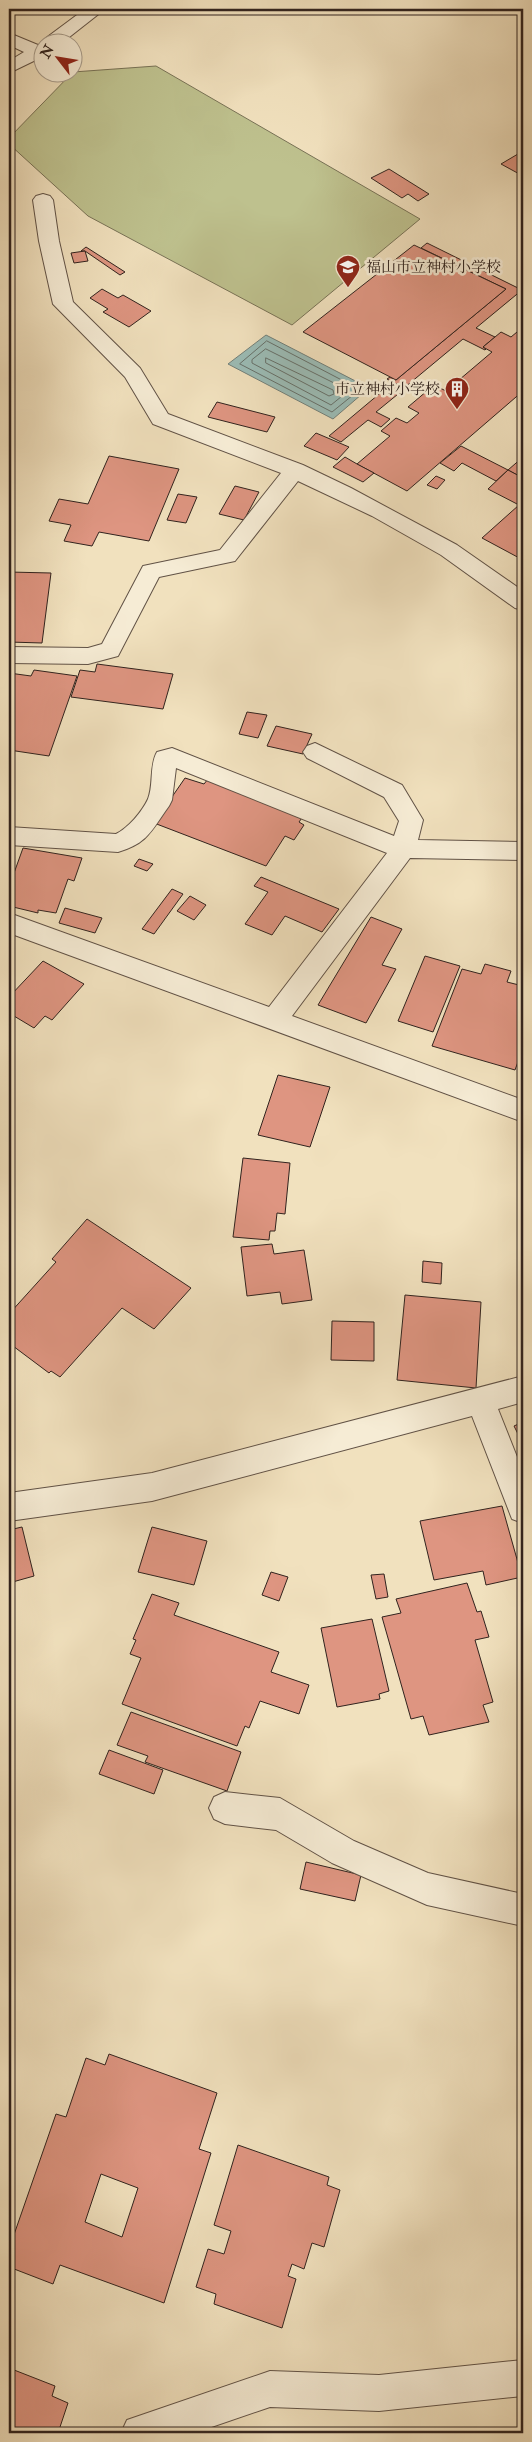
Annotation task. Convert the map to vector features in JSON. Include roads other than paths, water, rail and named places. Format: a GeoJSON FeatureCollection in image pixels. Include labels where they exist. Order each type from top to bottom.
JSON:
{"type":"FeatureCollection","features":[{"type":"Feature","properties":{"kind":"street"},"geometry":{"type":"LineString","coordinates":[[65,32],[96,9]]}},
{"type":"Feature","properties":{"kind":"street"},"geometry":{"type":"LineString","coordinates":[[9,38],[32,45]]}},
{"type":"Feature","properties":{"kind":"street"},"geometry":{"type":"LineString","coordinates":[[9,68],[32,55]]}},
{"type":"Feature","properties":{"kind":"street"},"geometry":{"type":"LineString","coordinates":[[44,200],[49,241],[63,304],[133,373],[160,419],[233,444],[345,493],[450,550],[523,602]]}},
{"type":"Feature","properties":{"kind":"street"},"geometry":{"type":"LineString","coordinates":[[9,655],[88,656],[110,650],[151,571],[226,556],[295,470]]}},
{"type":"Feature","properties":{"kind":"street"},"geometry":{"type":"LineString","coordinates":[[274,1020],[403,849],[411,820],[393,791],[315,752]]}},
{"type":"Feature","properties":{"kind":"street"},"geometry":{"type":"LineString","coordinates":[[9,836],[118,843],[134,836],[160,800],[165,758],[172,757],[403,849],[523,851]]}},
{"type":"Feature","properties":{"kind":"street"},"geometry":{"type":"LineString","coordinates":[[9,923],[523,1110]]}},
{"type":"Feature","properties":{"kind":"street"},"geometry":{"type":"LineString","coordinates":[[9,1507],[152,1487],[523,1389]]}},
{"type":"Feature","properties":{"kind":"street"},"geometry":{"type":"LineString","coordinates":[[480,1400],[523,1509]]}},
{"type":"Feature","properties":{"kind":"street"},"geometry":{"type":"LineString","coordinates":[[225,1808],[280,1814],[343,1852],[427,1889],[523,1910]]}},
{"type":"Feature","properties":{"kind":"street"},"geometry":{"type":"LineString","coordinates":[[140,2433],[270,2389],[380,2393],[523,2378]]}},
{"type":"Feature","properties":{"kind":"water"},"geometry":{"type":"Polygon","coordinates":[[[266,335],[369,388],[333,419],[228,364],[266,335]]]}},
{"type":"Feature","properties":{"kind":"place","name":"福山市立神村小学校"},"geometry":{"type":"Point","coordinates":[348,288]}},
{"type":"Feature","properties":{"kind":"place","name":"市立神村小学校"},"geometry":{"type":"Point","coordinates":[457,410]}}]}
